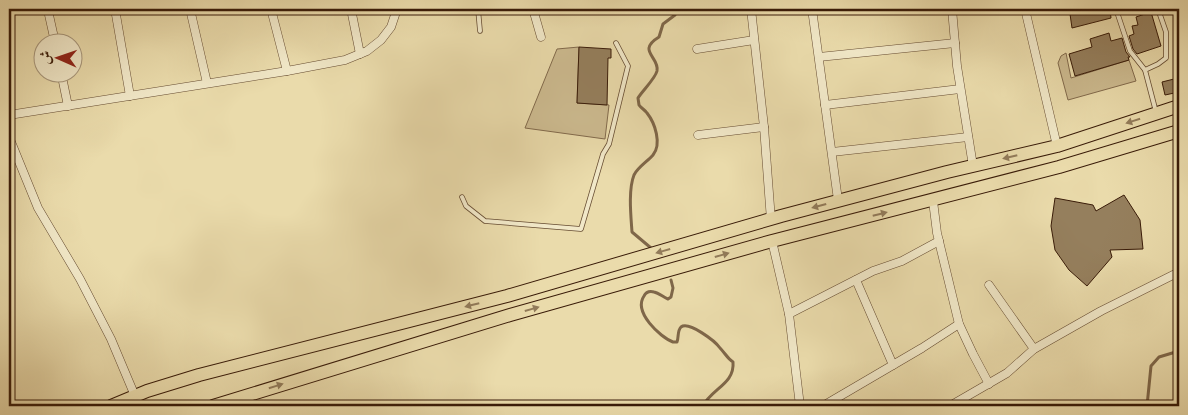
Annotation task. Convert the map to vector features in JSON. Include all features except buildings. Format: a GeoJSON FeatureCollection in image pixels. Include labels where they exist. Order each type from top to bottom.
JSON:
{"type":"FeatureCollection","features":[{"type":"Feature","properties":{"kind":"main road"},"geometry":{"type":"LineString","coordinates":[[111,406],[199,374],[507,296],[838,200],[1057,146],[1179,106]]}},
{"type":"Feature","properties":{"kind":"main road"},"geometry":{"type":"LineString","coordinates":[[213,406],[510,315],[772,241],[1059,167],[1179,131]]}},
{"type":"Feature","properties":{"kind":"main road"},"geometry":{"type":"LineString","coordinates":[[507,296],[510,315]]}},
{"type":"Feature","properties":{"kind":"street"},"geometry":{"type":"LineString","coordinates":[[115,9],[130,96]]}},
{"type":"Feature","properties":{"kind":"street"},"geometry":{"type":"LineString","coordinates":[[190,9],[207,83]]}},
{"type":"Feature","properties":{"kind":"street"},"geometry":{"type":"LineString","coordinates":[[270,9],[287,71]]}},
{"type":"Feature","properties":{"kind":"street"},"geometry":{"type":"LineString","coordinates":[[351,9],[360,54]]}},
{"type":"Feature","properties":{"kind":"street"},"geometry":{"type":"LineString","coordinates":[[9,115],[345,60],[367,51],[381,40],[391,27],[397,9]]}},
{"type":"Feature","properties":{"kind":"street"},"geometry":{"type":"LineString","coordinates":[[533,9],[541,37]]}},
{"type":"Feature","properties":{"kind":"street"},"geometry":{"type":"LineString","coordinates":[[751,9],[764,127],[771,220]]}},
{"type":"Feature","properties":{"kind":"street"},"geometry":{"type":"LineString","coordinates":[[812,9],[838,200]]}},
{"type":"Feature","properties":{"kind":"street"},"geometry":{"type":"LineString","coordinates":[[952,9],[960,89],[973,166]]}},
{"type":"Feature","properties":{"kind":"street"},"geometry":{"type":"LineString","coordinates":[[1025,9],[1057,146]]}},
{"type":"Feature","properties":{"kind":"street"},"geometry":{"type":"LineString","coordinates":[[49,15],[53,32]]}},
{"type":"Feature","properties":{"kind":"street"},"geometry":{"type":"LineString","coordinates":[[697,49],[754,40]]}},
{"type":"Feature","properties":{"kind":"street"},"geometry":{"type":"LineString","coordinates":[[819,57],[955,43]]}},
{"type":"Feature","properties":{"kind":"street"},"geometry":{"type":"LineString","coordinates":[[63,82],[68,106]]}},
{"type":"Feature","properties":{"kind":"street"},"geometry":{"type":"LineString","coordinates":[[825,105],[960,89]]}},
{"type":"Feature","properties":{"kind":"street"},"geometry":{"type":"LineString","coordinates":[[698,135],[764,127]]}},
{"type":"Feature","properties":{"kind":"street"},"geometry":{"type":"LineString","coordinates":[[9,137],[38,208],[80,279],[111,339],[135,396]]}},
{"type":"Feature","properties":{"kind":"street"},"geometry":{"type":"LineString","coordinates":[[832,152],[968,137]]}},
{"type":"Feature","properties":{"kind":"street"},"geometry":{"type":"LineString","coordinates":[[933,201],[939,241],[959,324],[989,384]]}},
{"type":"Feature","properties":{"kind":"street"},"geometry":{"type":"LineString","coordinates":[[772,241],[790,314],[800,406]]}},
{"type":"Feature","properties":{"kind":"street"},"geometry":{"type":"LineString","coordinates":[[790,314],[873,270],[902,261],[939,241]]}},
{"type":"Feature","properties":{"kind":"street"},"geometry":{"type":"LineString","coordinates":[[950,406],[1007,373],[1034,349],[1101,311],[1179,272]]}},
{"type":"Feature","properties":{"kind":"street"},"geometry":{"type":"LineString","coordinates":[[856,280],[893,365]]}},
{"type":"Feature","properties":{"kind":"street"},"geometry":{"type":"LineString","coordinates":[[989,285],[1034,349]]}},
{"type":"Feature","properties":{"kind":"street"},"geometry":{"type":"LineString","coordinates":[[823,406],[959,324]]}},
{"type":"Feature","properties":{"kind":"lane"},"geometry":{"type":"LineString","coordinates":[[478,9],[480,31]]}},
{"type":"Feature","properties":{"kind":"lane"},"geometry":{"type":"LineString","coordinates":[[1118,9],[1117,12],[1126,44],[1145,70],[1156,114]]}},
{"type":"Feature","properties":{"kind":"lane"},"geometry":{"type":"LineString","coordinates":[[1145,70],[1166,58],[1166,32],[1158,9]]}},
{"type":"Feature","properties":{"kind":"lane"},"geometry":{"type":"LineString","coordinates":[[462,196],[466,206],[485,221],[581,229],[603,154],[609,144],[628,66],[616,43]]}},
{"type":"Feature","properties":{"kind":"shaded area"},"geometry":{"type":"Polygon","coordinates":[[[579,47],[577,103],[609,105],[605,139],[525,128],[557,49],[579,47]]]}},
{"type":"Feature","properties":{"kind":"shaded area"},"geometry":{"type":"Polygon","coordinates":[[[1066,53],[1071,78],[1129,60],[1136,81],[1068,100],[1058,63],[1061,56],[1066,53]]]}},
{"type":"Feature","properties":{"kind":"waterway"},"geometry":{"type":"LineString","coordinates":[[651,248],[632,232],[630,204],[632,181],[638,169],[653,155],[657,145],[653,122],[639,105],[638,98],[654,78],[657,71],[657,66],[650,54],[649,46],[659,37],[663,24],[675,15],[679,9]]}},
{"type":"Feature","properties":{"kind":"waterway"},"geometry":{"type":"LineString","coordinates":[[671,280],[673,288],[671,297],[668,299],[653,292],[647,293],[644,296],[642,309],[649,323],[661,335],[673,342],[677,342],[681,327],[685,326],[696,329],[713,341],[733,362],[733,370],[730,376],[703,406]]}},
{"type":"Feature","properties":{"kind":"waterway"},"geometry":{"type":"LineString","coordinates":[[1147,406],[1151,366],[1159,357],[1179,351]]}}]}
